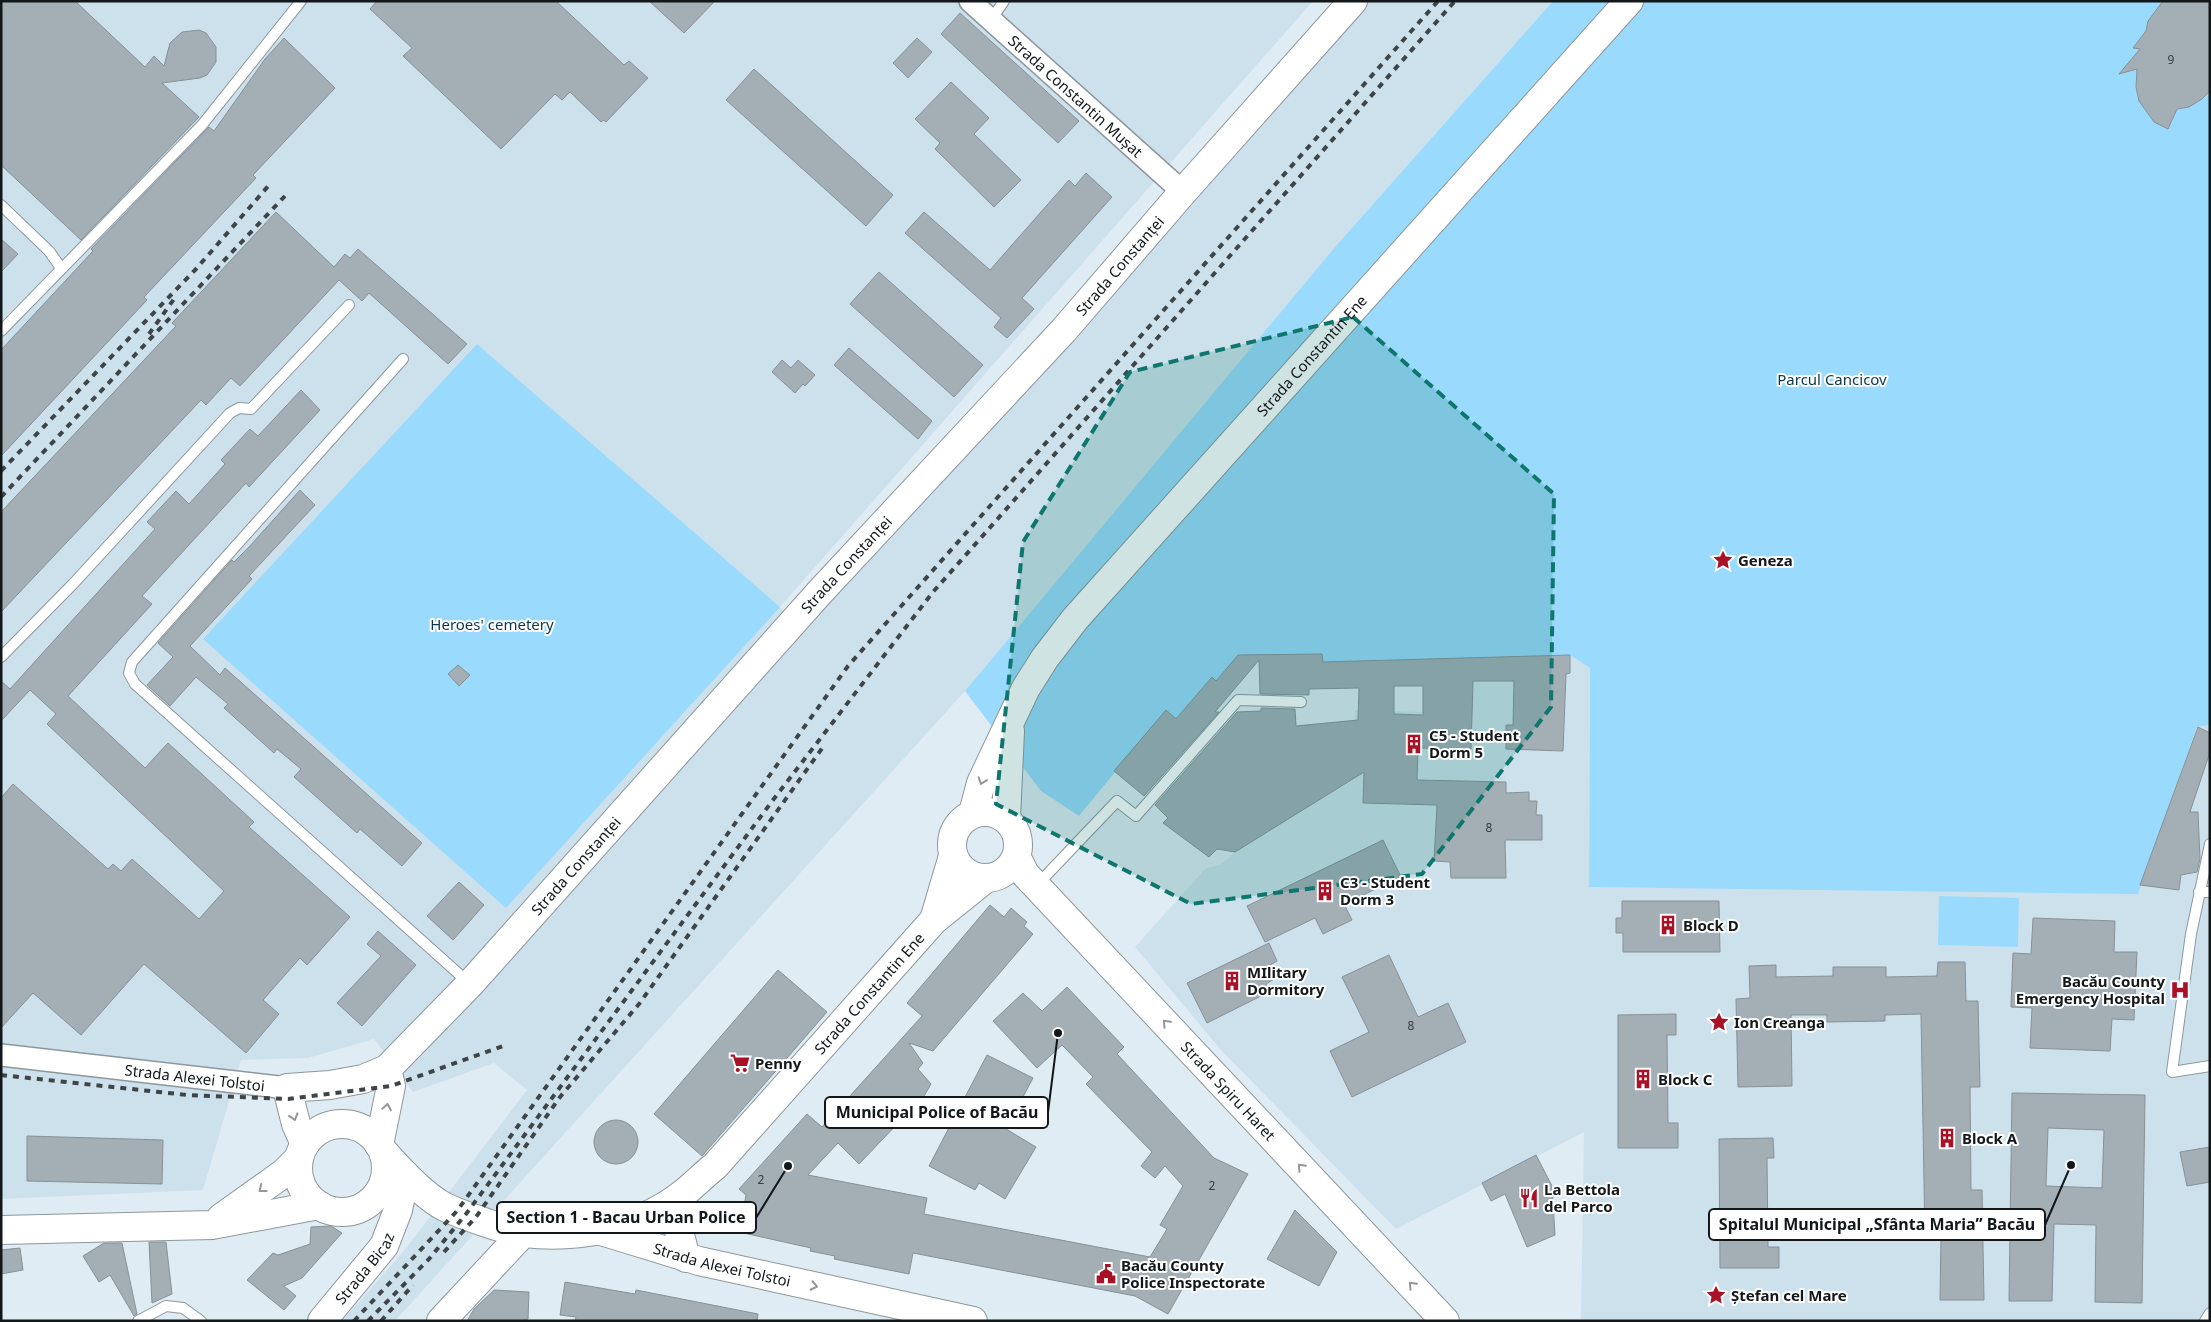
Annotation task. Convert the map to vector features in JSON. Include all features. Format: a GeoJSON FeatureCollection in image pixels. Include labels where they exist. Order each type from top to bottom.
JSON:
{"type":"FeatureCollection","features":[{"type":"Feature","properties":{"kind":"street","name":"Strada Constantin Mușat"},"geometry":{"type":"LineString","coordinates":[[970,1],[1183,192]]}},
{"type":"Feature","properties":{"kind":"street","name":"Strada Constanței"},"geometry":{"type":"LineString","coordinates":[[387,1068],[470,984],[820,592],[1064,330],[1183,192],[1353,1]]}},
{"type":"Feature","properties":{"kind":"street","name":"Strada Constantin Ene"},"geometry":{"type":"LineString","coordinates":[[973,814],[981,783],[994,751],[1011,722],[1026,688],[1045,658],[1075,619],[1629,1]]}},
{"type":"Feature","properties":{"kind":"street","name":"Strada Constantin Ene"},"geometry":{"type":"LineString","coordinates":[[1006,818],[1011,722]]}},
{"type":"Feature","properties":{"kind":"street"},"geometry":{"type":"LineString","coordinates":[[984,811],[996,813],[1006,818],[1018,836],[1017,858],[1009,869],[998,877],[985,879],[971,876],[960,868],[953,856],[952,841],[957,827],[973,814],[984,811]]}},
{"type":"Feature","properties":{"kind":"street","name":"Strada Constantin Ene"},"geometry":{"type":"LineString","coordinates":[[934,920],[953,856]]}},
{"type":"Feature","properties":{"kind":"street","name":"Strada Spiru Haret"},"geometry":{"type":"LineString","coordinates":[[1017,858],[1025,874],[1036,886],[1446,1321]]}},
{"type":"Feature","properties":{"kind":"street","name":"Strada Constantin Ene"},"geometry":{"type":"LineString","coordinates":[[598,1230],[631,1222],[677,1199],[715,1166],[934,920],[985,879]]}},
{"type":"Feature","properties":{"kind":"street","name":"Strada Alexei Tolstoi"},"geometry":{"type":"LineString","coordinates":[[1,1055],[287,1088],[330,1085],[363,1079],[387,1068]]}},
{"type":"Feature","properties":{"kind":"street"},"geometry":{"type":"LineString","coordinates":[[352,1210],[364,1206],[374,1198],[381,1188],[386,1163],[381,1148],[391,1086],[387,1068]]}},
{"type":"Feature","properties":{"kind":"street"},"geometry":{"type":"LineString","coordinates":[[287,1088],[302,1151],[298,1171],[302,1184],[309,1196],[319,1205]]}},
{"type":"Feature","properties":{"kind":"street","name":"Strada Alexei Tolstoi"},"geometry":{"type":"LineString","coordinates":[[212,1225],[244,1203],[302,1151],[313,1135],[324,1128],[336,1124],[349,1124],[361,1128],[371,1135],[405,1175],[444,1206],[523,1233],[562,1235],[598,1230],[686,1258],[973,1321]]}},
{"type":"Feature","properties":{"kind":"street","name":"Strada Bicaz"},"geometry":{"type":"LineString","coordinates":[[322,1321],[384,1246],[398,1210],[405,1175]]}},
{"type":"Feature","properties":{"kind":"street"},"geometry":{"type":"LineString","coordinates":[[677,1199],[675,1216],[686,1258]]}},
{"type":"Feature","properties":{"kind":"street","name":"Strada Alexei Tolstoi"},"geometry":{"type":"LineString","coordinates":[[1,1230],[212,1225],[319,1205],[335,1211],[398,1210],[444,1206]]}},
{"type":"Feature","properties":{"kind":"street"},"geometry":{"type":"LineString","coordinates":[[441,1321],[523,1233]]}},
{"type":"Feature","properties":{"kind":"lane"},"geometry":{"type":"LineString","coordinates":[[1,331],[202,125],[301,1]]}},
{"type":"Feature","properties":{"kind":"lane"},"geometry":{"type":"LineString","coordinates":[[991,20],[1004,1]]}},
{"type":"Feature","properties":{"kind":"lane"},"geometry":{"type":"LineString","coordinates":[[1,205],[49,251],[61,268]]}},
{"type":"Feature","properties":{"kind":"lane"},"geometry":{"type":"LineString","coordinates":[[1,657],[73,584],[230,413],[239,408],[251,409],[349,305]]}},
{"type":"Feature","properties":{"kind":"lane"},"geometry":{"type":"LineString","coordinates":[[403,359],[132,662],[129,673],[135,684],[470,984]]}},
{"type":"Feature","properties":{"kind":"lane"},"geometry":{"type":"LineString","coordinates":[[1036,886],[1117,801],[1136,816],[1238,700],[1301,702]]}},
{"type":"Feature","properties":{"kind":"lane"},"geometry":{"type":"LineString","coordinates":[[2210,844],[2205,892],[2190,934],[2172,1072],[2210,1066]]}},
{"type":"Feature","properties":{"kind":"lane"},"geometry":{"type":"LineString","coordinates":[[138,1321],[166,1306],[183,1308],[201,1321]]}},
{"type":"Feature","properties":{"kind":"lane"},"geometry":{"type":"LineString","coordinates":[[2205,1321],[2210,1313]]}},
{"type":"Feature","properties":{"kind":"highlighted area"},"geometry":{"type":"Polygon","coordinates":[[[1353,317],[1554,494],[1551,707],[1422,874],[1191,904],[996,804],[1023,542],[1130,372],[1353,317]]]}},
{"type":"Feature","properties":{"kind":"shaded area"},"geometry":{"type":"Polygon","coordinates":[[[1,1],[1313,1],[780,607],[803,630],[1151,249],[1368,1],[1553,1],[1335,247],[965,691],[395,1321],[342,1321],[403,1252],[527,1090],[494,1063],[413,1092],[374,1039],[308,1058],[241,1060],[203,1190],[1,1199],[1,1]]]}},
{"type":"Feature","properties":{"kind":"shaded area"},"geometry":{"type":"Polygon","coordinates":[[[1570,655],[1590,668],[1589,887],[2138,889],[2198,727],[2210,725],[2210,1321],[1581,1321],[1584,1132],[1396,1229],[1221,1050],[1135,947],[1206,868],[1220,865],[1235,852],[1353,779],[1355,710],[1423,712],[1424,658],[1570,655]]]}},
{"type":"Feature","properties":{"kind":"green space","name":"Parcul Cancicov"},"geometry":{"type":"Polygon","coordinates":[[[1553,1],[2210,1],[2210,725],[2197,727],[2138,894],[1589,887],[1590,668],[1570,655],[1323,662],[1322,654],[1259,655],[1254,666],[1240,654],[1216,681],[1212,677],[1176,719],[1166,710],[1079,816],[1041,791],[965,691],[1335,247],[1553,1]]]}},
{"type":"Feature","properties":{"kind":"green space","name":"Heroes' cemetery"},"geometry":{"type":"Polygon","coordinates":[[[477,344],[780,607],[506,908],[203,639],[477,344]]]}},
{"type":"Feature","properties":{"kind":"green space"},"geometry":{"type":"Polygon","coordinates":[[[1939,896],[2019,898],[2018,947],[1938,945],[1939,896]]]}},
{"type":"Feature","properties":{"kind":"building"},"geometry":{"type":"Polygon","coordinates":[[[1,1],[75,1],[145,67],[154,56],[164,66],[170,43],[182,32],[199,30],[206,33],[216,47],[216,62],[207,75],[200,78],[162,83],[199,117],[81,240],[1,165],[1,1]]]}},
{"type":"Feature","properties":{"kind":"building"},"geometry":{"type":"Polygon","coordinates":[[[377,1],[556,1],[624,65],[629,61],[648,78],[606,122],[603,120],[601,122],[570,92],[562,100],[555,94],[501,149],[403,56],[412,48],[370,9],[377,1]]]}},
{"type":"Feature","properties":{"kind":"building"},"geometry":{"type":"Polygon","coordinates":[[[649,1],[715,1],[684,33],[649,1]]]}},
{"type":"Feature","properties":{"kind":"building"},"geometry":{"type":"Polygon","coordinates":[[[2163,1],[2210,1],[2210,91],[2202,99],[2189,107],[2177,109],[2168,129],[2154,122],[2139,101],[2136,87],[2137,69],[2119,74],[2140,49],[2133,48],[2146,31],[2148,21],[2163,1]]]}},
{"type":"Feature","properties":{"kind":"building"},"geometry":{"type":"Polygon","coordinates":[[[960,13],[1079,121],[1058,143],[941,34],[960,13]]]}},
{"type":"Feature","properties":{"kind":"building"},"geometry":{"type":"Polygon","coordinates":[[[284,38],[335,88],[253,175],[256,178],[144,297],[147,300],[1,456],[1,350],[93,251],[91,249],[209,127],[214,131],[265,59],[284,38]]]}},
{"type":"Feature","properties":{"kind":"building"},"geometry":{"type":"Polygon","coordinates":[[[917,38],[932,52],[908,78],[893,63],[917,38]]]}},
{"type":"Feature","properties":{"kind":"building"},"geometry":{"type":"Polygon","coordinates":[[[754,69],[893,195],[866,226],[726,100],[754,69]]]}},
{"type":"Feature","properties":{"kind":"building"},"geometry":{"type":"Polygon","coordinates":[[[951,82],[989,118],[974,134],[1021,180],[994,207],[935,149],[940,143],[915,119],[951,82]]]}},
{"type":"Feature","properties":{"kind":"building"},"geometry":{"type":"Polygon","coordinates":[[[1086,173],[1112,197],[1022,298],[1034,309],[1007,338],[994,327],[1001,318],[905,233],[924,212],[990,270],[1069,180],[1075,186],[1086,173]]]}},
{"type":"Feature","properties":{"kind":"building"},"geometry":{"type":"Polygon","coordinates":[[[276,212],[334,267],[345,254],[350,258],[358,249],[467,344],[448,364],[369,293],[362,301],[339,280],[240,386],[231,378],[206,405],[201,400],[1,612],[1,512],[176,326],[172,323],[276,212]]]}},
{"type":"Feature","properties":{"kind":"building"},"geometry":{"type":"Polygon","coordinates":[[[1,239],[18,254],[1,272],[1,239]]]}},
{"type":"Feature","properties":{"kind":"building"},"geometry":{"type":"Polygon","coordinates":[[[879,272],[983,365],[954,397],[850,304],[879,272]]]}},
{"type":"Feature","properties":{"kind":"building"},"geometry":{"type":"Polygon","coordinates":[[[849,348],[932,421],[918,439],[834,365],[849,348]]]}},
{"type":"Feature","properties":{"kind":"building"},"geometry":{"type":"Polygon","coordinates":[[[782,360],[791,368],[798,360],[815,375],[795,393],[772,372],[782,360]]]}},
{"type":"Feature","properties":{"kind":"building"},"geometry":{"type":"Polygon","coordinates":[[[301,390],[320,410],[249,487],[246,483],[142,596],[152,604],[68,696],[145,768],[168,743],[254,822],[249,827],[350,917],[307,965],[300,958],[263,1000],[279,1014],[246,1053],[144,964],[81,1035],[33,993],[1,1028],[1,798],[13,784],[108,869],[113,864],[121,871],[132,859],[199,919],[224,891],[47,724],[56,714],[30,690],[1,721],[1,681],[10,689],[155,529],[147,522],[176,491],[189,504],[225,464],[221,460],[250,429],[258,436],[301,390]]]}},
{"type":"Feature","properties":{"kind":"building"},"geometry":{"type":"Polygon","coordinates":[[[300,490],[315,505],[249,576],[252,579],[190,646],[220,675],[225,668],[422,843],[402,866],[360,829],[357,833],[294,777],[301,769],[277,749],[274,753],[224,708],[228,704],[196,677],[170,706],[147,685],[173,657],[158,643],[232,560],[234,562],[249,547],[300,490]]]}},
{"type":"Feature","properties":{"kind":"building"},"geometry":{"type":"Polygon","coordinates":[[[1322,654],[1323,662],[1570,655],[1570,673],[1566,674],[1563,751],[1506,749],[1506,725],[1513,725],[1514,681],[1473,681],[1471,749],[1418,748],[1417,780],[1506,782],[1506,793],[1529,792],[1529,801],[1537,801],[1536,815],[1542,815],[1542,840],[1505,840],[1506,878],[1451,878],[1450,862],[1434,861],[1437,805],[1363,803],[1364,772],[1235,852],[1217,849],[1209,857],[1163,823],[1168,818],[1155,805],[1237,712],[1261,711],[1261,708],[1295,709],[1296,726],[1358,720],[1359,688],[1309,689],[1309,695],[1260,694],[1259,660],[1215,712],[1219,712],[1144,796],[1114,771],[1166,710],[1176,719],[1212,677],[1216,681],[1238,655],[1322,654]],[[1394,686],[1394,714],[1423,715],[1423,686],[1394,686]]]}},
{"type":"Feature","properties":{"kind":"building"},"geometry":{"type":"Polygon","coordinates":[[[458,665],[470,675],[459,686],[448,674],[458,665]]]}},
{"type":"Feature","properties":{"kind":"building"},"geometry":{"type":"Polygon","coordinates":[[[2198,727],[2210,733],[2210,752],[2190,812],[2198,812],[2200,859],[2197,872],[2181,875],[2179,890],[2140,885],[2198,727]]]}},
{"type":"Feature","properties":{"kind":"building","name":"C3 - Student Dorm 3"},"geometry":{"type":"Polygon","coordinates":[[[1383,840],[1401,877],[1344,904],[1352,920],[1323,934],[1315,918],[1265,942],[1247,906],[1383,840]]]}},
{"type":"Feature","properties":{"kind":"building"},"geometry":{"type":"Polygon","coordinates":[[[459,882],[484,905],[453,940],[427,916],[459,882]]]}},
{"type":"Feature","properties":{"kind":"building","name":"Block D"},"geometry":{"type":"Polygon","coordinates":[[[1622,901],[1719,901],[1720,952],[1623,952],[1623,933],[1616,933],[1616,918],[1622,918],[1622,901]]]}},
{"type":"Feature","properties":{"kind":"building"},"geometry":{"type":"Polygon","coordinates":[[[990,905],[1004,917],[1011,908],[1027,922],[1024,926],[1033,934],[933,1051],[909,1043],[923,1063],[918,1069],[931,1084],[924,1096],[859,1164],[838,1143],[808,1175],[927,1198],[924,1214],[1150,1257],[1167,1229],[1160,1225],[1183,1186],[1165,1166],[1155,1178],[1141,1166],[1152,1152],[1086,1084],[1093,1077],[1062,1045],[1037,1068],[993,1021],[1023,993],[1042,1011],[1067,987],[1124,1047],[1117,1054],[1214,1158],[1248,1174],[1168,1314],[1135,1296],[913,1253],[909,1274],[834,1259],[835,1256],[810,1251],[811,1248],[739,1232],[746,1195],[739,1189],[807,1114],[822,1127],[922,1016],[907,1003],[990,905]]]}},
{"type":"Feature","properties":{"kind":"building"},"geometry":{"type":"Polygon","coordinates":[[[2033,918],[2115,921],[2114,952],[2137,952],[2134,1020],[2112,1019],[2110,1051],[2030,1048],[2032,1008],[2011,1007],[2013,953],[2031,954],[2033,918]]]}},
{"type":"Feature","properties":{"kind":"building"},"geometry":{"type":"Polygon","coordinates":[[[378,931],[416,965],[362,1026],[337,1003],[381,956],[367,944],[378,931]]]}},
{"type":"Feature","properties":{"kind":"building","name":"MIlitary Dormitory"},"geometry":{"type":"Polygon","coordinates":[[[1269,943],[1277,961],[1270,965],[1276,978],[1266,984],[1269,992],[1207,1023],[1187,983],[1269,943]]]}},
{"type":"Feature","properties":{"kind":"building"},"geometry":{"type":"Polygon","coordinates":[[[1389,955],[1418,1017],[1448,1003],[1466,1042],[1352,1097],[1330,1051],[1369,1032],[1342,977],[1389,955]]]}},
{"type":"Feature","properties":{"kind":"building","name":"Block A"},"geometry":{"type":"Polygon","coordinates":[[[1938,962],[1965,962],[1966,1001],[1978,1001],[1980,1087],[1970,1087],[1971,1190],[1982,1190],[1984,1300],[1940,1300],[1941,1237],[1925,1238],[1921,1014],[1885,1015],[1885,1021],[1827,1022],[1827,1015],[1791,1015],[1792,1086],[1738,1087],[1736,999],[1750,998],[1749,966],[1776,965],[1776,977],[1833,976],[1833,967],[1886,967],[1886,977],[1937,976],[1938,962]]]}},
{"type":"Feature","properties":{"kind":"building","name":"Penny"},"geometry":{"type":"Polygon","coordinates":[[[778,970],[827,1012],[702,1156],[654,1114],[778,970]]]}},
{"type":"Feature","properties":{"kind":"building","name":"Block C"},"geometry":{"type":"Polygon","coordinates":[[[1676,1014],[1676,1035],[1667,1035],[1668,1123],[1678,1123],[1678,1148],[1618,1148],[1618,1015],[1676,1014]]]}},
{"type":"Feature","properties":{"kind":"building"},"geometry":{"type":"Polygon","coordinates":[[[987,1055],[1033,1078],[1006,1129],[1036,1147],[1005,1199],[979,1183],[975,1190],[929,1166],[987,1055]]]}},
{"type":"Feature","properties":{"kind":"building"},"geometry":{"type":"Polygon","coordinates":[[[2012,1093],[2145,1095],[2142,1303],[2095,1302],[2096,1225],[2054,1224],[2052,1301],[2009,1301],[2012,1093]],[[2048,1128],[2046,1186],[2102,1188],[2104,1130],[2048,1128]]]}},
{"type":"Feature","properties":{"kind":"building"},"geometry":{"type":"Polygon","coordinates":[[[612,1120],[620,1120],[632,1126],[638,1142],[632,1158],[620,1164],[612,1164],[600,1158],[594,1146],[594,1138],[600,1126],[612,1120]]]}},
{"type":"Feature","properties":{"kind":"building"},"geometry":{"type":"Polygon","coordinates":[[[27,1136],[163,1140],[162,1184],[27,1181],[27,1136]]]}},
{"type":"Feature","properties":{"kind":"building"},"geometry":{"type":"Polygon","coordinates":[[[1773,1138],[1774,1158],[1767,1158],[1768,1247],[1779,1247],[1779,1268],[1720,1268],[1719,1139],[1773,1138]]]}},
{"type":"Feature","properties":{"kind":"building"},"geometry":{"type":"Polygon","coordinates":[[[2210,1147],[2210,1182],[2187,1186],[2180,1152],[2210,1147]]]}},
{"type":"Feature","properties":{"kind":"building","name":"La Bettola del Parco"},"geometry":{"type":"Polygon","coordinates":[[[1536,1155],[1552,1186],[1555,1235],[1527,1247],[1505,1194],[1491,1201],[1482,1183],[1536,1155]]]}},
{"type":"Feature","properties":{"kind":"building"},"geometry":{"type":"Polygon","coordinates":[[[1295,1210],[1337,1252],[1319,1286],[1267,1259],[1295,1210]]]}},
{"type":"Feature","properties":{"kind":"building"},"geometry":{"type":"Polygon","coordinates":[[[331,1226],[342,1233],[302,1278],[284,1286],[296,1296],[284,1310],[247,1280],[273,1253],[278,1255],[310,1244],[311,1227],[331,1226]]]}},
{"type":"Feature","properties":{"kind":"building"},"geometry":{"type":"Polygon","coordinates":[[[149,1242],[166,1242],[172,1294],[152,1303],[149,1242]]]}},
{"type":"Feature","properties":{"kind":"building"},"geometry":{"type":"Polygon","coordinates":[[[104,1243],[122,1243],[137,1314],[134,1316],[110,1275],[99,1282],[83,1256],[104,1243]]]}},
{"type":"Feature","properties":{"kind":"building"},"geometry":{"type":"Polygon","coordinates":[[[20,1248],[23,1270],[1,1274],[1,1250],[20,1248]]]}},
{"type":"Feature","properties":{"kind":"building"},"geometry":{"type":"Polygon","coordinates":[[[565,1282],[635,1294],[636,1290],[758,1314],[757,1321],[575,1321],[576,1317],[560,1315],[565,1282]]]}},
{"type":"Feature","properties":{"kind":"building"},"geometry":{"type":"Polygon","coordinates":[[[494,1290],[529,1292],[528,1319],[520,1321],[467,1321],[474,1309],[494,1290]]]}},
{"type":"Feature","properties":{"kind":"railway"},"geometry":{"type":"LineString","coordinates":[[354,1321],[457,1211],[848,666],[1438,1]]}},
{"type":"Feature","properties":{"kind":"railway"},"geometry":{"type":"LineString","coordinates":[[368,1321],[429,1259],[466,1214],[773,800],[933,592],[1455,1]]}},
{"type":"Feature","properties":{"kind":"railway"},"geometry":{"type":"LineString","coordinates":[[1,471],[196,269],[270,184]]}},
{"type":"Feature","properties":{"kind":"railway"},"geometry":{"type":"LineString","coordinates":[[1,497],[285,196]]}},
{"type":"Feature","properties":{"kind":"railway"},"geometry":{"type":"LineString","coordinates":[[149,334],[174,299]]}},
{"type":"Feature","properties":{"kind":"railway"},"geometry":{"type":"LineString","coordinates":[[444,1252],[476,1217],[560,1097],[639,1004],[823,747]]}},
{"type":"Feature","properties":{"kind":"railway"},"geometry":{"type":"LineString","coordinates":[[1,1075],[187,1095],[288,1099],[391,1086],[503,1046]]}},
{"type":"Feature","properties":{"kind":"railway"},"geometry":{"type":"LineString","coordinates":[[381,1321],[413,1285]]}},
{"type":"Feature","properties":{"kind":"place","name":"Geneza"},"geometry":{"type":"Point","coordinates":[1723,560]}},
{"type":"Feature","properties":{"kind":"place","name":"C5 - Student Dorm 5"},"geometry":{"type":"Point","coordinates":[1414,744]}},
{"type":"Feature","properties":{"kind":"place","name":"C3 - Student Dorm 3"},"geometry":{"type":"Point","coordinates":[1325,891]}},
{"type":"Feature","properties":{"kind":"place","name":"Block D"},"geometry":{"type":"Point","coordinates":[1668,925]}},
{"type":"Feature","properties":{"kind":"place","name":"MIlitary Dormitory"},"geometry":{"type":"Point","coordinates":[1232,981]}},
{"type":"Feature","properties":{"kind":"place","name":"Bacău County Emergency Hospital"},"geometry":{"type":"Point","coordinates":[2180,990]}},
{"type":"Feature","properties":{"kind":"place","name":"Ion Creanga"},"geometry":{"type":"Point","coordinates":[1719,1022]}},
{"type":"Feature","properties":{"kind":"place","name":"Municipal Police of Bacău"},"geometry":{"type":"Point","coordinates":[1058,1033]}},
{"type":"Feature","properties":{"kind":"place","name":"Penny"},"geometry":{"type":"Point","coordinates":[740,1063]}},
{"type":"Feature","properties":{"kind":"place","name":"Block C"},"geometry":{"type":"Point","coordinates":[1643,1079]}},
{"type":"Feature","properties":{"kind":"place","name":"Block A"},"geometry":{"type":"Point","coordinates":[1947,1138]}},
{"type":"Feature","properties":{"kind":"place","name":"Spitalul Municipal „Sfânta Maria” Bacău"},"geometry":{"type":"Point","coordinates":[2071,1165]}},
{"type":"Feature","properties":{"kind":"place","name":"Section 1 - Bacau Urban Police"},"geometry":{"type":"Point","coordinates":[788,1166]}},
{"type":"Feature","properties":{"kind":"place","name":"La Bettola del Parco"},"geometry":{"type":"Point","coordinates":[1529,1198]}},
{"type":"Feature","properties":{"kind":"place","name":"Bacău County Police Inspectorate"},"geometry":{"type":"Point","coordinates":[1106,1274]}},
{"type":"Feature","properties":{"kind":"place","name":"Ștefan cel Mare"},"geometry":{"type":"Point","coordinates":[1716,1295]}}]}
